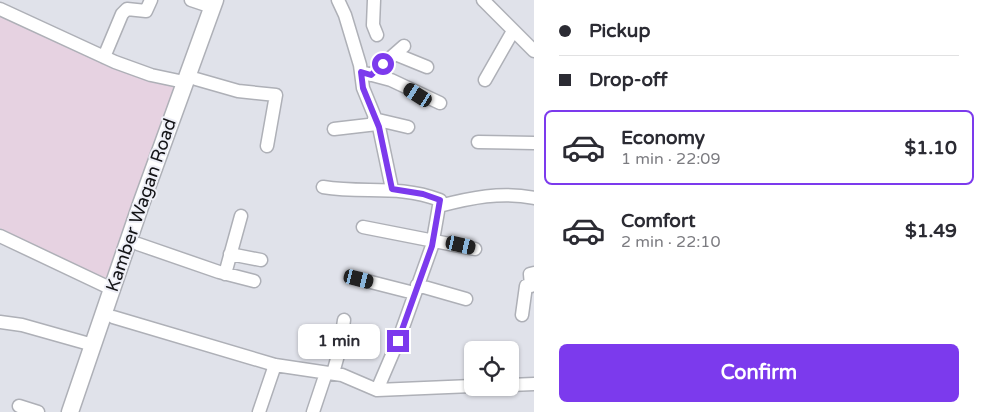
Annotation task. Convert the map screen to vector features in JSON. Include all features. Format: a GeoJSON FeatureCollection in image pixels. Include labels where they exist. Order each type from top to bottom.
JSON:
{"type":"FeatureCollection","features":[{"type":"Feature","properties":{"kind":"main road","name":"Kamber Wagan Road"},"geometry":{"type":"LineString","coordinates":[[82,412],[217,2]]}},
{"type":"Feature","properties":{"kind":"main road","name":"Kamber Wagan Road"},"geometry":{"type":"LineString","coordinates":[[70,412],[112,289],[190,81]]}},
{"type":"Feature","properties":{"kind":"street"},"geometry":{"type":"LineString","coordinates":[[104,57],[122,14],[127,8],[146,11],[151,0]]}},
{"type":"Feature","properties":{"kind":"street"},"geometry":{"type":"LineString","coordinates":[[191,0],[217,2]]}},
{"type":"Feature","properties":{"kind":"street"},"geometry":{"type":"LineString","coordinates":[[338,0],[366,73],[363,88],[376,121],[392,189]]}},
{"type":"Feature","properties":{"kind":"street"},"geometry":{"type":"LineString","coordinates":[[374,0],[373,25],[377,35]]}},
{"type":"Feature","properties":{"kind":"street"},"geometry":{"type":"LineString","coordinates":[[483,0],[534,52]]}},
{"type":"Feature","properties":{"kind":"street"},"geometry":{"type":"LineString","coordinates":[[0,9],[104,57],[151,75],[238,91],[276,95],[267,146]]}},
{"type":"Feature","properties":{"kind":"street"},"geometry":{"type":"LineString","coordinates":[[485,80],[513,31]]}},
{"type":"Feature","properties":{"kind":"street"},"geometry":{"type":"LineString","coordinates":[[366,73],[400,50],[427,67]]}},
{"type":"Feature","properties":{"kind":"street"},"geometry":{"type":"LineString","coordinates":[[366,73],[402,84],[418,95],[440,103]]}},
{"type":"Feature","properties":{"kind":"street"},"geometry":{"type":"LineString","coordinates":[[334,129],[376,121],[408,127]]}},
{"type":"Feature","properties":{"kind":"street"},"geometry":{"type":"LineString","coordinates":[[478,142],[534,143]]}},
{"type":"Feature","properties":{"kind":"street"},"geometry":{"type":"LineString","coordinates":[[323,188],[342,190],[392,189],[423,194],[440,200],[433,239],[398,341],[377,390]]}},
{"type":"Feature","properties":{"kind":"street"},"geometry":{"type":"LineString","coordinates":[[439,206],[477,196],[519,195],[534,198]]}},
{"type":"Feature","properties":{"kind":"street"},"geometry":{"type":"LineString","coordinates":[[225,274],[241,216]]}},
{"type":"Feature","properties":{"kind":"street"},"geometry":{"type":"LineString","coordinates":[[363,227],[424,240],[433,239],[475,249]]}},
{"type":"Feature","properties":{"kind":"street"},"geometry":{"type":"LineString","coordinates":[[0,238],[112,289]]}},
{"type":"Feature","properties":{"kind":"street"},"geometry":{"type":"LineString","coordinates":[[138,244],[225,274],[254,281]]}},
{"type":"Feature","properties":{"kind":"street"},"geometry":{"type":"LineString","coordinates":[[230,254],[261,260]]}},
{"type":"Feature","properties":{"kind":"street"},"geometry":{"type":"LineString","coordinates":[[522,315],[526,286],[531,286],[530,274],[534,273]]}},
{"type":"Feature","properties":{"kind":"street"},"geometry":{"type":"LineString","coordinates":[[359,279],[466,299]]}},
{"type":"Feature","properties":{"kind":"street"},"geometry":{"type":"LineString","coordinates":[[113,317],[275,365],[330,373],[377,390],[464,386]]}},
{"type":"Feature","properties":{"kind":"street"},"geometry":{"type":"LineString","coordinates":[[313,412],[340,348],[344,320]]}},
{"type":"Feature","properties":{"kind":"street"},"geometry":{"type":"LineString","coordinates":[[0,322],[22,325],[94,344]]}},
{"type":"Feature","properties":{"kind":"street"},"geometry":{"type":"LineString","coordinates":[[259,412],[275,365]]}},
{"type":"Feature","properties":{"kind":"street"},"geometry":{"type":"LineString","coordinates":[[519,385],[534,384]]}},
{"type":"Feature","properties":{"kind":"street"},"geometry":{"type":"LineString","coordinates":[[19,406],[38,412]]}},
{"type":"Feature","properties":{"kind":"shaded area"},"geometry":{"type":"Polygon","coordinates":[[[0,11],[179,87],[110,282],[0,228],[0,11]]]}},
{"type":"Feature","properties":{"kind":"route"},"geometry":{"type":"LineString","coordinates":[[383,64],[371,75],[361,72],[363,88],[372,114],[379,127],[380,142],[392,189],[423,194],[440,200],[432,246],[398,341]]}}]}
